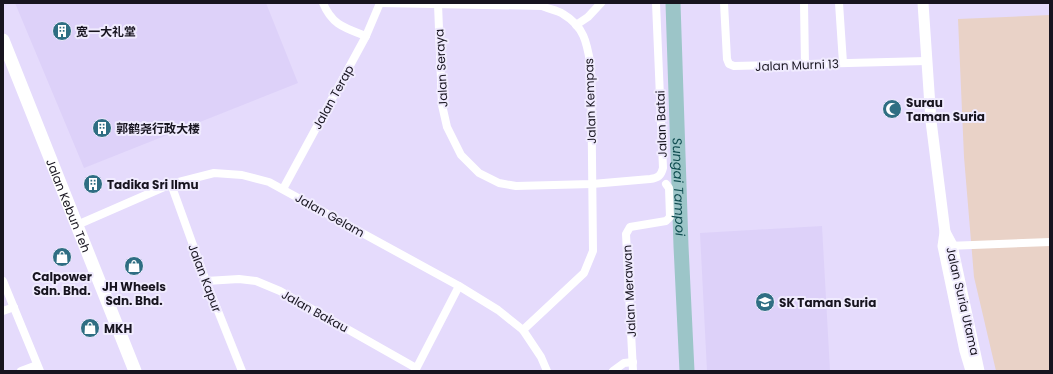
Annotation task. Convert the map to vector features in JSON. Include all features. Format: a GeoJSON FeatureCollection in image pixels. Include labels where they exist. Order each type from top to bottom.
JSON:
{"type":"FeatureCollection","features":[{"type":"Feature","properties":{"kind":"main road","name":"Jalan Suria Utama"},"geometry":{"type":"LineString","coordinates":[[923,3],[931,121],[945,232],[965,352],[971,371]]}},
{"type":"Feature","properties":{"kind":"main road","name":"Jalan Kebun Teh"},"geometry":{"type":"LineString","coordinates":[[3,40],[135,371]]}},
{"type":"Feature","properties":{"kind":"main road","name":"Jalan Suria Utama"},"geometry":{"type":"LineString","coordinates":[[947,246],[979,371]]}},
{"type":"Feature","properties":{"kind":"street"},"geometry":{"type":"LineString","coordinates":[[323,3],[333,20],[343,27],[366,36]]}},
{"type":"Feature","properties":{"kind":"street","name":"Jalan Terap"},"geometry":{"type":"LineString","coordinates":[[282,189],[366,36],[380,3]]}},
{"type":"Feature","properties":{"kind":"street","name":"Jalan Kempas"},"geometry":{"type":"LineString","coordinates":[[380,3],[542,6],[562,14],[582,31],[588,47],[591,67],[593,251],[584,273],[523,330]]}},
{"type":"Feature","properties":{"kind":"street"},"geometry":{"type":"LineString","coordinates":[[576,25],[588,17],[601,3]]}},
{"type":"Feature","properties":{"kind":"street","name":"Jalan Batai"},"geometry":{"type":"LineString","coordinates":[[592,184],[658,178],[662,174],[663,168],[656,3]]}},
{"type":"Feature","properties":{"kind":"street","name":"Jalan Murni 13"},"geometry":{"type":"LineString","coordinates":[[724,3],[726,55],[729,64],[740,67],[926,61]]}},
{"type":"Feature","properties":{"kind":"street"},"geometry":{"type":"LineString","coordinates":[[804,3],[805,65]]}},
{"type":"Feature","properties":{"kind":"street"},"geometry":{"type":"LineString","coordinates":[[839,3],[843,63]]}},
{"type":"Feature","properties":{"kind":"street","name":"Jalan Seraya"},"geometry":{"type":"LineString","coordinates":[[438,4],[442,105],[447,127],[461,155],[479,173],[499,183],[516,186],[592,184]]}},
{"type":"Feature","properties":{"kind":"street","name":"Jalan Gelam"},"geometry":{"type":"LineString","coordinates":[[77,225],[171,184],[214,173],[242,175],[269,182],[459,286],[498,310],[523,330],[541,357],[547,371]]}},
{"type":"Feature","properties":{"kind":"street","name":"Jalan Kapur"},"geometry":{"type":"LineString","coordinates":[[171,184],[206,281],[242,371]]}},
{"type":"Feature","properties":{"kind":"street","name":"Jalan Merawan"},"geometry":{"type":"LineString","coordinates":[[633,371],[626,234],[630,227],[666,221],[670,217],[669,188],[666,184]]}},
{"type":"Feature","properties":{"kind":"street"},"geometry":{"type":"LineString","coordinates":[[947,246],[1050,242]]}},
{"type":"Feature","properties":{"kind":"street","name":"Jalan Bakau"},"geometry":{"type":"LineString","coordinates":[[206,281],[239,279],[256,281],[280,291],[415,369]]}},
{"type":"Feature","properties":{"kind":"street"},"geometry":{"type":"LineString","coordinates":[[3,282],[38,368],[21,371]]}},
{"type":"Feature","properties":{"kind":"street"},"geometry":{"type":"LineString","coordinates":[[415,369],[459,286]]}},
{"type":"Feature","properties":{"kind":"street"},"geometry":{"type":"LineString","coordinates":[[3,311],[14,307]]}},
{"type":"Feature","properties":{"kind":"street"},"geometry":{"type":"LineString","coordinates":[[613,371],[624,363],[633,362]]}},
{"type":"Feature","properties":{"kind":"shaded area"},"geometry":{"type":"Polygon","coordinates":[[[15,3],[266,3],[298,83],[84,168],[15,3]]]}},
{"type":"Feature","properties":{"kind":"shaded area"},"geometry":{"type":"Polygon","coordinates":[[[1050,15],[1050,371],[996,371],[974,277],[964,157],[958,19],[1050,15]]]}},
{"type":"Feature","properties":{"kind":"shaded area","name":"SK Taman Suria"},"geometry":{"type":"Polygon","coordinates":[[[822,226],[830,371],[707,371],[700,233],[822,226]]]}},
{"type":"Feature","properties":{"kind":"waterway","name":"Sungai Tampoi"},"geometry":{"type":"LineString","coordinates":[[673,3],[681,246],[687,371]]}},
{"type":"Feature","properties":{"kind":"place","name":"宽一大礼堂"},"geometry":{"type":"Point","coordinates":[62,31]}},
{"type":"Feature","properties":{"kind":"place","name":"Surau Taman Suria"},"geometry":{"type":"Point","coordinates":[892,109]}},
{"type":"Feature","properties":{"kind":"place","name":"郭鹤尧行政大楼"},"geometry":{"type":"Point","coordinates":[102,128]}},
{"type":"Feature","properties":{"kind":"place","name":"Tadika Sri Ilmu"},"geometry":{"type":"Point","coordinates":[93,184]}},
{"type":"Feature","properties":{"kind":"place","name":"Calpower Sdn. Bhd."},"geometry":{"type":"Point","coordinates":[62,257]}},
{"type":"Feature","properties":{"kind":"place","name":"JH Wheels Sdn. Bhd."},"geometry":{"type":"Point","coordinates":[134,266]}},
{"type":"Feature","properties":{"kind":"place","name":"SK Taman Suria"},"geometry":{"type":"Point","coordinates":[765,302]}},
{"type":"Feature","properties":{"kind":"place","name":"MKH"},"geometry":{"type":"Point","coordinates":[90,328]}}]}
